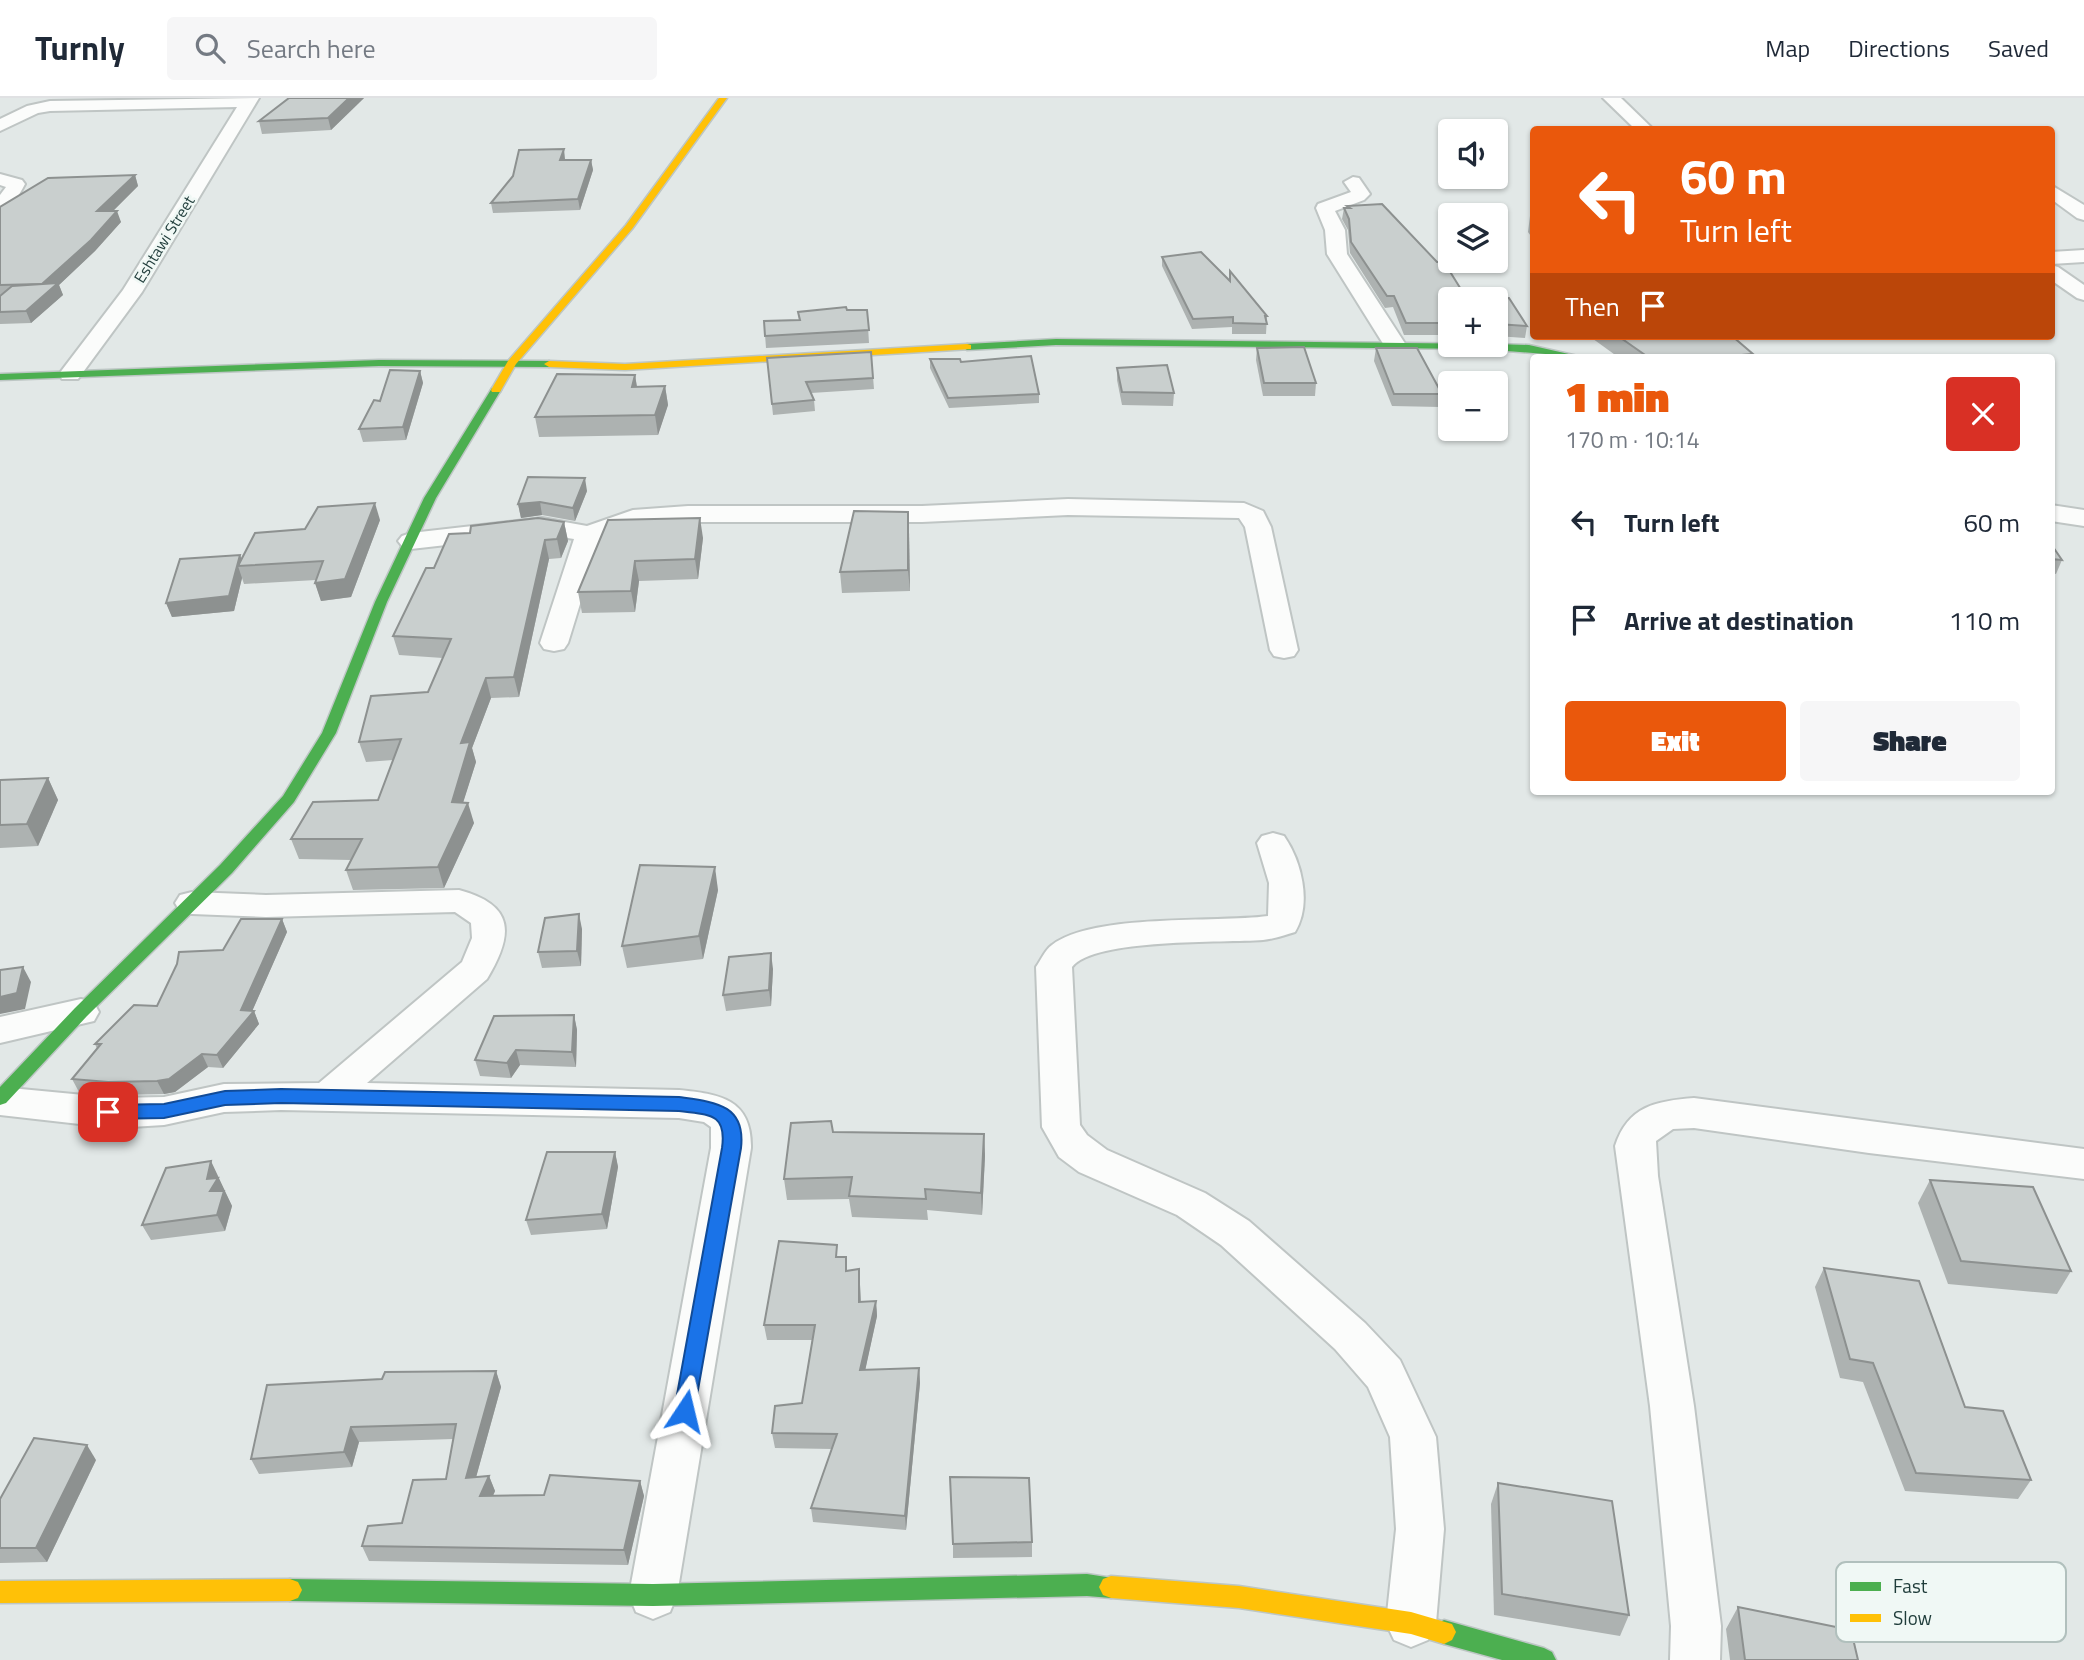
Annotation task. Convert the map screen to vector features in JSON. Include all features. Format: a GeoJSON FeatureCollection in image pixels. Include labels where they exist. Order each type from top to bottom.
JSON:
{"type":"FeatureCollection","features":[{"type":"Feature","properties":{"kind":"street"},"geometry":{"type":"LineString","coordinates":[[0,1099],[80,1012],[192,903],[289,799],[329,733],[381,602],[430,498],[512,363],[629,227],[723,98]]}},
{"type":"Feature","properties":{"kind":"street"},"geometry":{"type":"LineString","coordinates":[[1611,98],[1642,126]]}},
{"type":"Feature","properties":{"kind":"street"},"geometry":{"type":"LineString","coordinates":[[0,126],[33,109],[50,106],[250,100]]}},
{"type":"Feature","properties":{"kind":"street","name":"Eshtawi Street"},"geometry":{"type":"LineString","coordinates":[[70,374],[132,292],[250,100]]}},
{"type":"Feature","properties":{"kind":"street"},"geometry":{"type":"LineString","coordinates":[[0,179],[16,184],[0,205]]}},
{"type":"Feature","properties":{"kind":"street"},"geometry":{"type":"LineString","coordinates":[[1353,183],[1361,194],[1325,208],[1335,230],[1337,254],[1395,345]]}},
{"type":"Feature","properties":{"kind":"street"},"geometry":{"type":"LineString","coordinates":[[2055,193],[2084,214]]}},
{"type":"Feature","properties":{"kind":"street"},"geometry":{"type":"LineString","coordinates":[[2055,258],[2084,256]]}},
{"type":"Feature","properties":{"kind":"street"},"geometry":{"type":"LineString","coordinates":[[2055,274],[2084,294]]}},
{"type":"Feature","properties":{"kind":"street"},"geometry":{"type":"LineString","coordinates":[[0,377],[379,363],[512,363],[625,368],[1056,342],[1529,348],[1561,354]]}},
{"type":"Feature","properties":{"kind":"street"},"geometry":{"type":"LineString","coordinates":[[411,541],[542,526],[589,534],[633,518],[688,514],[922,514],[1068,507],[1244,511],[1254,516],[1258,527],[1284,650]]}},
{"type":"Feature","properties":{"kind":"street"},"geometry":{"type":"LineString","coordinates":[[2055,514],[2084,518]]}},
{"type":"Feature","properties":{"kind":"street"},"geometry":{"type":"LineString","coordinates":[[554,643],[589,534]]}},
{"type":"Feature","properties":{"kind":"street"},"geometry":{"type":"LineString","coordinates":[[1273,843],[1288,887],[1289,909],[1283,924],[1266,928],[1108,939],[1063,954],[1054,967],[1061,1127],[1073,1146],[1093,1161],[1191,1204],[1235,1233],[1350,1336],[1384,1374],[1413,1437],[1420,1529],[1411,1623]]}},
{"type":"Feature","properties":{"kind":"street"},"geometry":{"type":"LineString","coordinates":[[192,903],[266,906],[459,901],[477,907],[486,920],[490,936],[489,948],[475,970],[327,1097]]}},
{"type":"Feature","properties":{"kind":"street"},"geometry":{"type":"LineString","coordinates":[[0,1030],[80,1012]]}},
{"type":"Feature","properties":{"kind":"street"},"geometry":{"type":"LineString","coordinates":[[0,1099],[115,1113],[164,1111],[225,1098],[327,1097],[679,1104],[708,1108],[725,1116],[734,1131],[732,1148],[653,1595]]}},
{"type":"Feature","properties":{"kind":"street"},"geometry":{"type":"LineString","coordinates":[[1695,1660],[1696,1626],[1672,1406],[1634,1146],[1639,1133],[1664,1115],[1694,1113],[2084,1164]]}},
{"type":"Feature","properties":{"kind":"street"},"geometry":{"type":"LineString","coordinates":[[0,1592],[330,1590],[653,1595],[1087,1585],[1239,1597],[1411,1623],[1544,1660]]}},
{"type":"Feature","properties":{"kind":"building"},"geometry":{"type":"Polygon","coordinates":[[[289,98],[349,98],[328,118],[259,121],[289,98]]]}},
{"type":"Feature","properties":{"kind":"building"},"geometry":{"type":"Polygon","coordinates":[[[564,149],[560,160],[591,160],[578,199],[491,203],[513,176],[519,150],[564,149]]]}},
{"type":"Feature","properties":{"kind":"building"},"geometry":{"type":"Polygon","coordinates":[[[135,175],[97,211],[117,211],[91,240],[42,284],[0,285],[0,207],[48,178],[135,175]]]}},
{"type":"Feature","properties":{"kind":"building"},"geometry":{"type":"Polygon","coordinates":[[[1382,204],[1438,262],[1438,273],[1451,273],[1460,287],[1438,287],[1438,323],[1406,323],[1394,296],[1387,296],[1351,242],[1349,219],[1344,208],[1350,208],[1347,206],[1382,204]]]}},
{"type":"Feature","properties":{"kind":"building"},"geometry":{"type":"Polygon","coordinates":[[[1201,252],[1230,281],[1230,271],[1267,316],[1267,324],[1233,323],[1233,317],[1193,319],[1162,257],[1201,252]]]}},
{"type":"Feature","properties":{"kind":"building"},"geometry":{"type":"Polygon","coordinates":[[[58,283],[26,311],[0,312],[0,296],[12,286],[58,283]]]}},
{"type":"Feature","properties":{"kind":"building"},"geometry":{"type":"Polygon","coordinates":[[[1509,298],[1527,326],[1508,325],[1509,298]]]}},
{"type":"Feature","properties":{"kind":"building"},"geometry":{"type":"Polygon","coordinates":[[[846,307],[847,310],[867,310],[869,330],[765,336],[764,321],[800,320],[798,312],[846,307]]]}},
{"type":"Feature","properties":{"kind":"building"},"geometry":{"type":"Polygon","coordinates":[[[1624,340],[1737,340],[1753,354],[1644,354],[1624,340]]]}},
{"type":"Feature","properties":{"kind":"building"},"geometry":{"type":"Polygon","coordinates":[[[1304,347],[1316,383],[1264,383],[1257,348],[1304,347]]]}},
{"type":"Feature","properties":{"kind":"building"},"geometry":{"type":"Polygon","coordinates":[[[1376,348],[1417,348],[1438,387],[1438,394],[1394,394],[1376,348]]]}},
{"type":"Feature","properties":{"kind":"building"},"geometry":{"type":"Polygon","coordinates":[[[871,352],[873,378],[806,382],[814,400],[772,404],[767,358],[871,352]]]}},
{"type":"Feature","properties":{"kind":"building"},"geometry":{"type":"Polygon","coordinates":[[[1031,356],[1039,394],[948,398],[930,359],[960,359],[961,362],[1031,356]]]}},
{"type":"Feature","properties":{"kind":"building"},"geometry":{"type":"Polygon","coordinates":[[[1167,365],[1174,393],[1122,392],[1117,368],[1167,365]]]}},
{"type":"Feature","properties":{"kind":"building"},"geometry":{"type":"Polygon","coordinates":[[[390,370],[420,371],[403,427],[359,429],[374,400],[380,401],[390,370]]]}},
{"type":"Feature","properties":{"kind":"building"},"geometry":{"type":"Polygon","coordinates":[[[557,374],[635,375],[632,387],[665,386],[655,415],[535,417],[557,374]]]}},
{"type":"Feature","properties":{"kind":"building"},"geometry":{"type":"Polygon","coordinates":[[[528,477],[585,478],[573,508],[540,502],[518,504],[528,477]]]}},
{"type":"Feature","properties":{"kind":"building"},"geometry":{"type":"Polygon","coordinates":[[[375,503],[345,579],[315,583],[323,561],[238,566],[255,533],[305,529],[318,507],[375,503]]]}},
{"type":"Feature","properties":{"kind":"building"},"geometry":{"type":"Polygon","coordinates":[[[854,511],[908,512],[908,570],[840,572],[854,511]]]}},
{"type":"Feature","properties":{"kind":"building"},"geometry":{"type":"Polygon","coordinates":[[[538,518],[564,522],[557,539],[545,540],[514,677],[486,678],[461,743],[470,742],[452,802],[468,803],[438,867],[346,870],[362,839],[291,839],[313,802],[378,800],[401,739],[359,742],[371,696],[428,692],[451,639],[393,636],[426,568],[434,568],[449,534],[470,533],[471,526],[538,518]]]}},
{"type":"Feature","properties":{"kind":"building"},"geometry":{"type":"Polygon","coordinates":[[[700,518],[695,559],[635,561],[631,591],[578,592],[608,520],[700,518]]]}},
{"type":"Feature","properties":{"kind":"building"},"geometry":{"type":"Polygon","coordinates":[[[2055,550],[2062,560],[2055,559],[2055,550]]]}},
{"type":"Feature","properties":{"kind":"building"},"geometry":{"type":"Polygon","coordinates":[[[240,555],[229,596],[166,603],[180,559],[240,555]]]}},
{"type":"Feature","properties":{"kind":"building"},"geometry":{"type":"Polygon","coordinates":[[[48,778],[27,824],[0,825],[0,780],[48,778]]]}},
{"type":"Feature","properties":{"kind":"building"},"geometry":{"type":"Polygon","coordinates":[[[640,865],[715,867],[699,936],[622,946],[640,865]]]}},
{"type":"Feature","properties":{"kind":"building"},"geometry":{"type":"Polygon","coordinates":[[[579,914],[577,951],[538,952],[545,918],[579,914]]]}},
{"type":"Feature","properties":{"kind":"building"},"geometry":{"type":"Polygon","coordinates":[[[241,919],[282,919],[241,1010],[254,1011],[217,1055],[202,1054],[169,1079],[157,1081],[108,1082],[72,1079],[101,1044],[95,1044],[134,1005],[157,1006],[177,964],[179,952],[223,950],[241,919]]]}},
{"type":"Feature","properties":{"kind":"building"},"geometry":{"type":"Polygon","coordinates":[[[771,953],[769,990],[723,995],[729,957],[771,953]]]}},
{"type":"Feature","properties":{"kind":"building"},"geometry":{"type":"Polygon","coordinates":[[[23,967],[17,993],[0,997],[0,970],[23,967]]]}},
{"type":"Feature","properties":{"kind":"building"},"geometry":{"type":"Polygon","coordinates":[[[574,1015],[572,1052],[516,1050],[507,1063],[475,1060],[494,1016],[574,1015]]]}},
{"type":"Feature","properties":{"kind":"building"},"geometry":{"type":"Polygon","coordinates":[[[831,1121],[833,1132],[984,1134],[981,1193],[925,1189],[926,1199],[849,1196],[852,1177],[784,1179],[791,1123],[831,1121]]]}},
{"type":"Feature","properties":{"kind":"building"},"geometry":{"type":"Polygon","coordinates":[[[547,1152],[615,1152],[602,1214],[526,1220],[547,1152]]]}},
{"type":"Feature","properties":{"kind":"building"},"geometry":{"type":"Polygon","coordinates":[[[211,1161],[207,1179],[218,1178],[210,1191],[224,1191],[217,1215],[142,1225],[166,1168],[211,1161]]]}},
{"type":"Feature","properties":{"kind":"building"},"geometry":{"type":"Polygon","coordinates":[[[1930,1180],[2033,1187],[2071,1271],[1961,1261],[1930,1180]]]}},
{"type":"Feature","properties":{"kind":"building"},"geometry":{"type":"Polygon","coordinates":[[[779,1241],[837,1245],[836,1257],[846,1257],[846,1271],[859,1269],[859,1302],[876,1301],[860,1370],[919,1368],[905,1516],[811,1508],[837,1434],[772,1433],[775,1406],[802,1403],[815,1325],[764,1325],[779,1241]]]}},
{"type":"Feature","properties":{"kind":"building"},"geometry":{"type":"Polygon","coordinates":[[[1824,1268],[1919,1281],[1965,1407],[2003,1411],[2031,1480],[1916,1473],[1873,1363],[1850,1359],[1824,1268]]]}},
{"type":"Feature","properties":{"kind":"building"},"geometry":{"type":"Polygon","coordinates":[[[496,1371],[466,1478],[489,1476],[480,1496],[544,1495],[550,1475],[640,1481],[624,1550],[362,1546],[368,1526],[402,1523],[413,1480],[446,1479],[456,1424],[351,1427],[344,1452],[251,1459],[267,1385],[382,1379],[385,1372],[496,1371]]]}},
{"type":"Feature","properties":{"kind":"building"},"geometry":{"type":"Polygon","coordinates":[[[34,1438],[87,1445],[36,1548],[0,1548],[0,1499],[34,1438]]]}},
{"type":"Feature","properties":{"kind":"building"},"geometry":{"type":"Polygon","coordinates":[[[950,1477],[1029,1478],[1032,1542],[953,1544],[950,1477]]]}},
{"type":"Feature","properties":{"kind":"building"},"geometry":{"type":"Polygon","coordinates":[[[1498,1483],[1612,1501],[1629,1615],[1502,1594],[1498,1483]]]}},
{"type":"Feature","properties":{"kind":"building"},"geometry":{"type":"Polygon","coordinates":[[[1738,1607],[1836,1627],[1836,1642],[1854,1642],[1858,1660],[1745,1660],[1738,1607]]]}},
{"type":"Feature","properties":{"kind":"traffic: fast"},"geometry":{"type":"LineString","coordinates":[[967,347],[1056,342],[1482,346],[1529,348],[1561,354]]}},
{"type":"Feature","properties":{"kind":"traffic: fast"},"geometry":{"type":"LineString","coordinates":[[0,377],[379,363],[549,364]]}},
{"type":"Feature","properties":{"kind":"traffic: fast"},"geometry":{"type":"LineString","coordinates":[[0,1098],[81,1012],[226,869],[289,799],[329,733],[381,602],[430,498],[496,390]]}},
{"type":"Feature","properties":{"kind":"traffic: fast"},"geometry":{"type":"LineString","coordinates":[[290,1590],[653,1595],[1087,1585],[1111,1587]]}},
{"type":"Feature","properties":{"kind":"traffic: fast"},"geometry":{"type":"LineString","coordinates":[[1444,1632],[1544,1660]]}},
{"type":"Feature","properties":{"kind":"traffic: slow"},"geometry":{"type":"LineString","coordinates":[[496,390],[512,363],[629,227],[723,98]]}},
{"type":"Feature","properties":{"kind":"traffic: slow"},"geometry":{"type":"LineString","coordinates":[[549,364],[625,367],[967,347]]}},
{"type":"Feature","properties":{"kind":"traffic: slow"},"geometry":{"type":"LineString","coordinates":[[1111,1587],[1239,1597],[1411,1623],[1444,1632]]}},
{"type":"Feature","properties":{"kind":"traffic: slow"},"geometry":{"type":"LineString","coordinates":[[0,1592],[290,1590]]}},
{"type":"Feature","properties":{"kind":"route"},"geometry":{"type":"LineString","coordinates":[[108,1112],[164,1111],[225,1098],[281,1096],[679,1104],[708,1108],[725,1116],[734,1131],[732,1148],[685,1411]]}}]}
